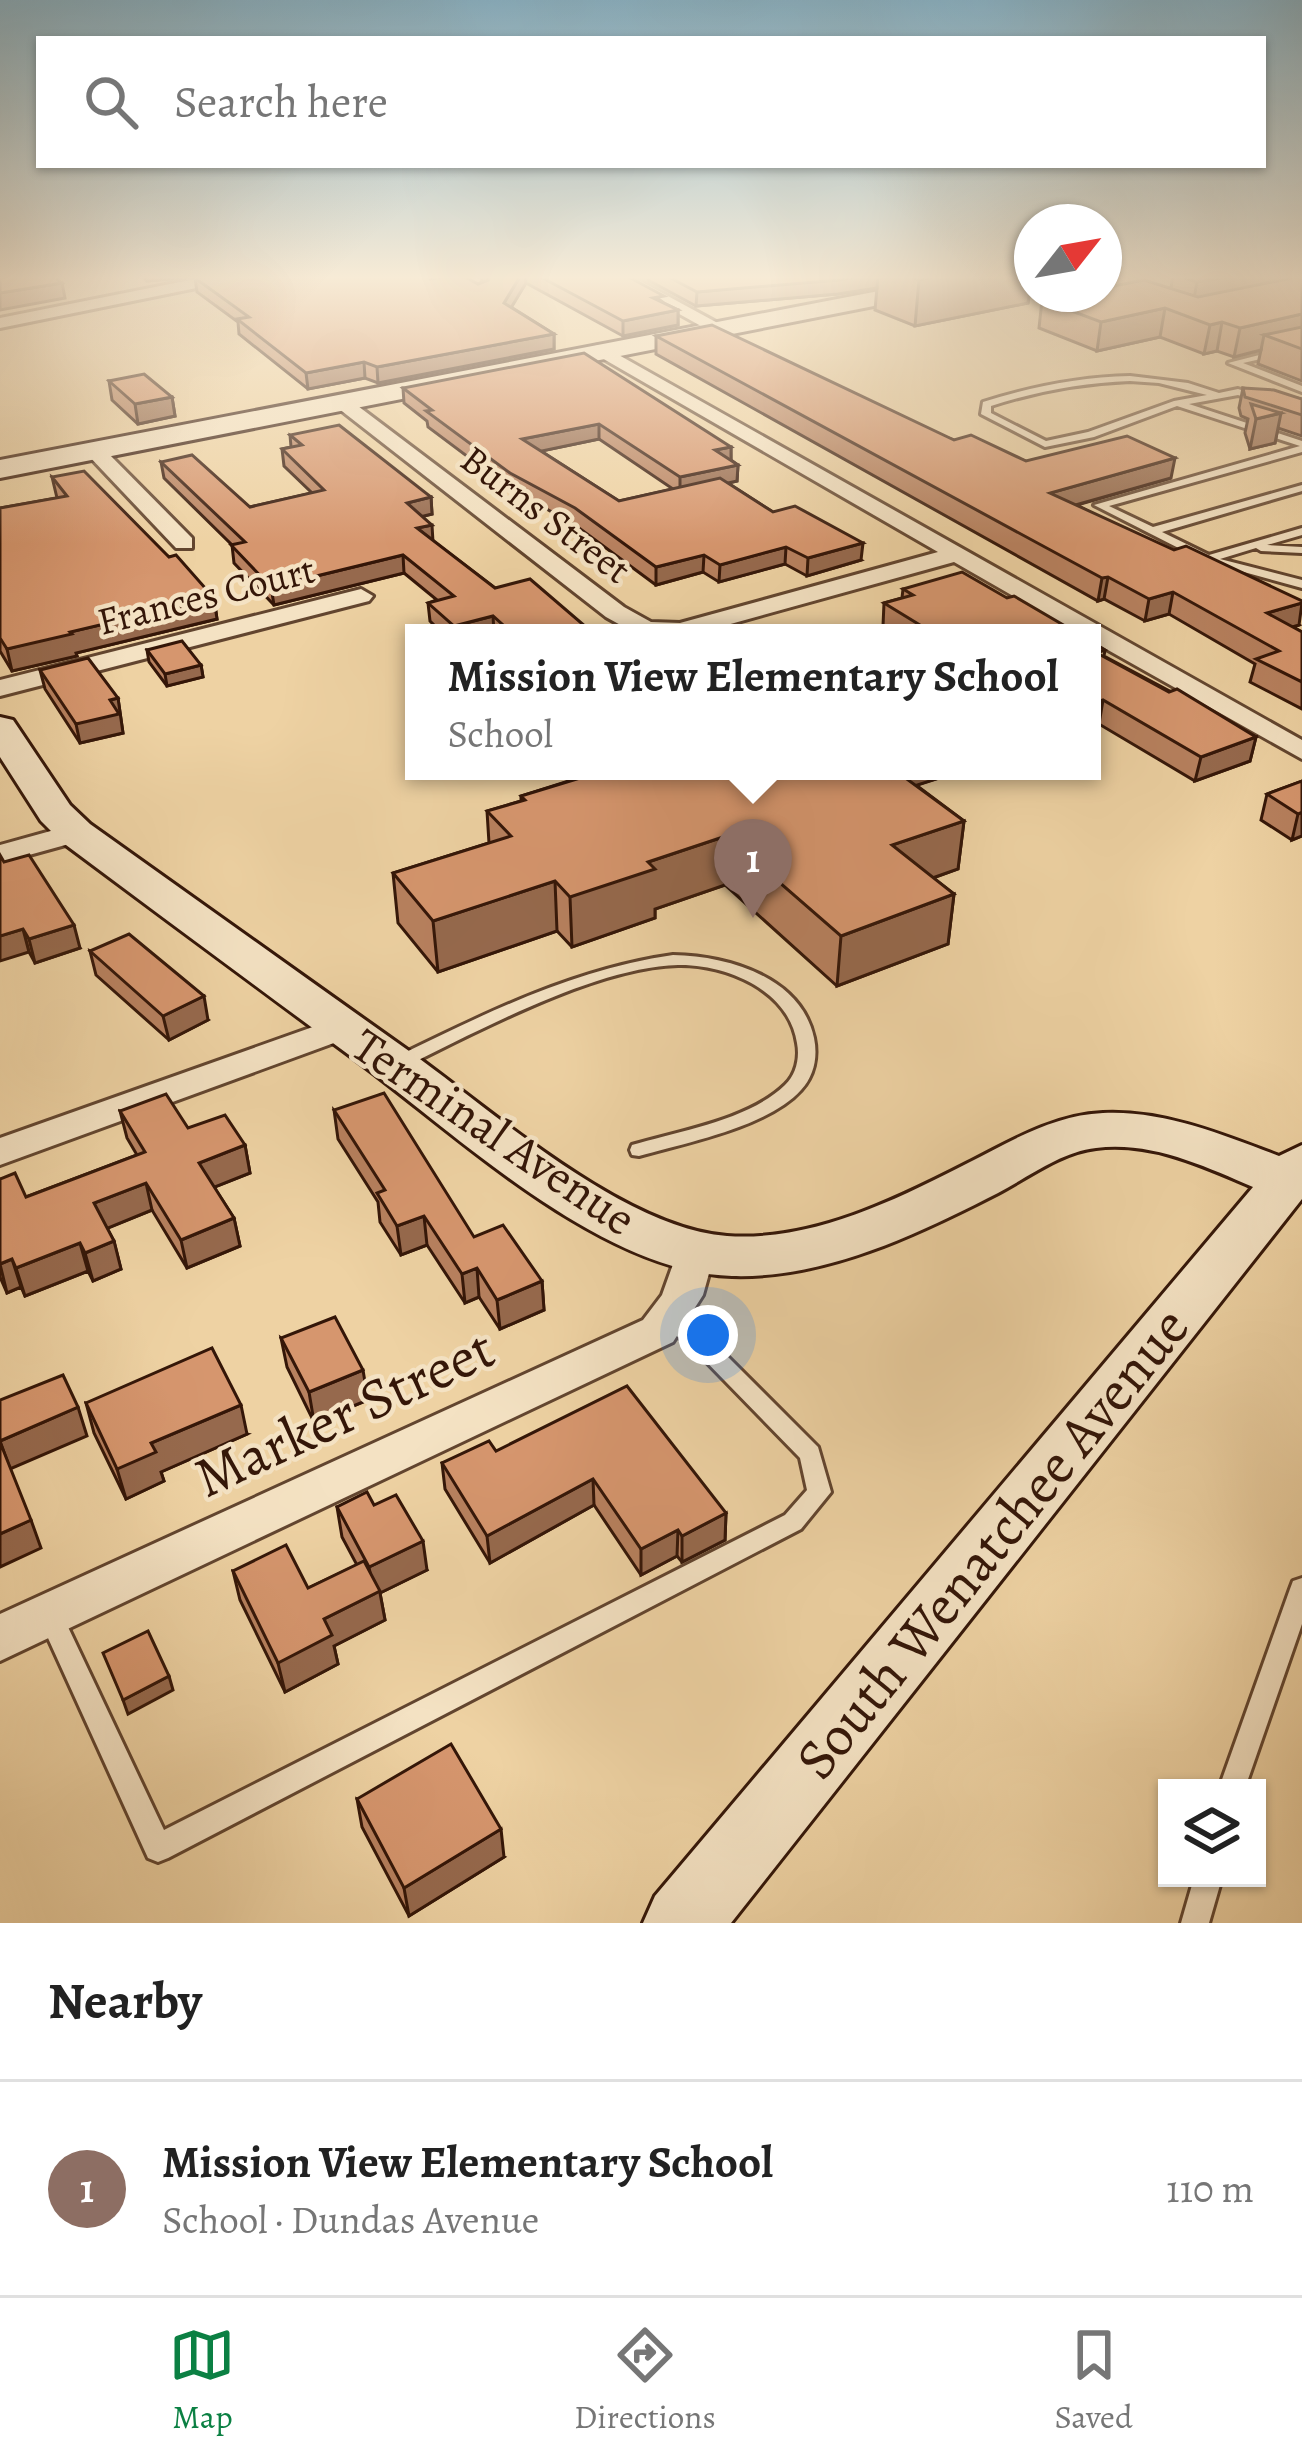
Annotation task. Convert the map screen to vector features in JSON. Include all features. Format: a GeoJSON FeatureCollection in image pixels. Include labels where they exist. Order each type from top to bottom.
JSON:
{"type":"FeatureCollection","features":[{"type":"Feature","properties":{"kind":"main road"},"geometry":{"type":"LineString","coordinates":[[0,469],[525,365]]}},
{"type":"Feature","properties":{"kind":"main road","name":"Terminal Avenue"},"geometry":{"type":"LineString","coordinates":[[0,728],[55,813],[76,833],[341,1028],[620,1224],[694,1252],[776,1252],[848,1238],[1075,1134],[1134,1130],[1294,1172]]}},
{"type":"Feature","properties":{"kind":"main road","name":"South Wenatchee Avenue"},"geometry":{"type":"LineString","coordinates":[[682,1923],[1294,1172]]}},
{"type":"Feature","properties":{"kind":"street"},"geometry":{"type":"LineString","coordinates":[[627,365],[1079,624]]}},
{"type":"Feature","properties":{"kind":"street","name":"Burns Street"},"geometry":{"type":"LineString","coordinates":[[339,401],[633,624]]}},
{"type":"Feature","properties":{"kind":"street"},"geometry":{"type":"LineString","coordinates":[[94,450],[184,543]]}},
{"type":"Feature","properties":{"kind":"street","name":"Burns Street"},"geometry":{"type":"LineString","coordinates":[[705,624],[956,554]]}},
{"type":"Feature","properties":{"kind":"street","name":"Frances Court"},"geometry":{"type":"LineString","coordinates":[[0,688],[361,596]]}},
{"type":"Feature","properties":{"kind":"street"},"geometry":{"type":"LineString","coordinates":[[1101,637],[1302,751]]}},
{"type":"Feature","properties":{"kind":"street"},"geometry":{"type":"LineString","coordinates":[[0,854],[76,833]]}},
{"type":"Feature","properties":{"kind":"street"},"geometry":{"type":"LineString","coordinates":[[0,1152],[341,1028]]}},
{"type":"Feature","properties":{"kind":"street"},"geometry":{"type":"LineString","coordinates":[[667,1320],[688,1284],[694,1252]]}},
{"type":"Feature","properties":{"kind":"street","name":"Marker Street"},"geometry":{"type":"LineString","coordinates":[[0,1639],[623,1349],[658,1331],[667,1320]]}},
{"type":"Feature","properties":{"kind":"lane"},"geometry":{"type":"LineString","coordinates":[[1236,365],[1302,389]]}},
{"type":"Feature","properties":{"kind":"lane"},"geometry":{"type":"LineString","coordinates":[[1215,394],[1162,377],[1088,382],[1022,392],[986,404],[986,414],[1045,444],[1090,436],[1215,394],[1238,392],[1302,412]]}},
{"type":"Feature","properties":{"kind":"lane"},"geometry":{"type":"LineString","coordinates":[[1178,403],[1302,447]]}},
{"type":"Feature","properties":{"kind":"lane"},"geometry":{"type":"LineString","coordinates":[[1302,447],[1099,506],[1208,559],[1302,584]]}},
{"type":"Feature","properties":{"kind":"lane"},"geometry":{"type":"LineString","coordinates":[[1152,531],[1302,488]]}},
{"type":"Feature","properties":{"kind":"lane"},"geometry":{"type":"LineString","coordinates":[[1208,559],[1302,531]]}},
{"type":"Feature","properties":{"kind":"lane"},"geometry":{"type":"LineString","coordinates":[[1244,548],[1302,550]]}},
{"type":"Feature","properties":{"kind":"lane"},"geometry":{"type":"LineString","coordinates":[[394,1064],[473,1027],[630,966],[705,962],[767,984],[805,1030],[803,1075],[790,1092],[759,1109],[639,1150]]}},
{"type":"Feature","properties":{"kind":"lane"},"geometry":{"type":"LineString","coordinates":[[50,1616],[158,1848],[793,1522],[819,1492],[810,1454],[695,1337],[667,1320]]}},
{"type":"Feature","properties":{"kind":"lane"},"geometry":{"type":"LineString","coordinates":[[1235,1779],[1302,1589]]}},
{"type":"Feature","properties":{"kind":"lane"},"geometry":{"type":"LineString","coordinates":[[1195,1923],[1205,1887]]}},
{"type":"Feature","properties":{"kind":"building"},"geometry":{"type":"Polygon","coordinates":[[[295,365],[350,365],[306,373],[295,365]]]}},
{"type":"Feature","properties":{"kind":"building"},"geometry":{"type":"Polygon","coordinates":[[[523,365],[602,365],[731,447],[715,450],[738,465],[680,477],[599,424],[522,439],[619,501],[720,478],[773,512],[795,506],[863,543],[808,558],[786,547],[720,565],[704,555],[656,567],[575,508],[510,473],[426,411],[432,410],[403,388],[523,365]]]}},
{"type":"Feature","properties":{"kind":"building"},"geometry":{"type":"Polygon","coordinates":[[[709,365],[796,365],[954,440],[971,435],[1026,461],[1127,436],[1175,458],[1050,493],[1174,550],[1186,546],[1302,601],[1267,613],[1302,632],[1302,682],[1256,659],[1279,651],[1173,592],[1149,599],[709,365]]]}},
{"type":"Feature","properties":{"kind":"building"},"geometry":{"type":"Polygon","coordinates":[[[144,374],[172,397],[135,404],[109,381],[144,374]]]}},
{"type":"Feature","properties":{"kind":"building"},"geometry":{"type":"Polygon","coordinates":[[[1243,388],[1274,390],[1302,399],[1302,415],[1245,397],[1243,388]]]}},
{"type":"Feature","properties":{"kind":"building"},"geometry":{"type":"Polygon","coordinates":[[[1251,404],[1281,413],[1256,419],[1251,404]]]}},
{"type":"Feature","properties":{"kind":"building"},"geometry":{"type":"Polygon","coordinates":[[[339,425],[431,497],[407,503],[432,525],[417,528],[495,588],[530,579],[582,624],[502,624],[493,616],[452,624],[428,603],[454,596],[403,555],[271,587],[231,545],[245,542],[161,462],[192,455],[250,507],[324,490],[282,449],[302,445],[290,435],[339,425]]]}},
{"type":"Feature","properties":{"kind":"building"},"geometry":{"type":"Polygon","coordinates":[[[84,471],[169,557],[176,555],[214,598],[7,649],[0,638],[0,508],[67,496],[52,477],[84,471]]]}},
{"type":"Feature","properties":{"kind":"building"},"geometry":{"type":"Polygon","coordinates":[[[962,572],[1062,624],[918,624],[884,603],[913,595],[903,589],[962,572]]]}},
{"type":"Feature","properties":{"kind":"building"},"geometry":{"type":"Polygon","coordinates":[[[182,641],[201,665],[165,674],[147,650],[182,641]]]}},
{"type":"Feature","properties":{"kind":"building"},"geometry":{"type":"Polygon","coordinates":[[[1101,655],[1169,692],[1177,689],[1256,737],[1201,757],[1103,700],[1101,655]]]}},
{"type":"Feature","properties":{"kind":"building"},"geometry":{"type":"Polygon","coordinates":[[[88,658],[118,698],[110,700],[119,714],[76,724],[40,670],[88,658]]]}},
{"type":"Feature","properties":{"kind":"building"},"geometry":{"type":"Polygon","coordinates":[[[573,780],[908,780],[964,821],[892,845],[954,894],[841,936],[726,836],[648,862],[655,869],[570,897],[555,881],[433,921],[393,873],[511,836],[487,811],[525,800],[521,796],[573,780]]]}},
{"type":"Feature","properties":{"kind":"building"},"geometry":{"type":"Polygon","coordinates":[[[1302,781],[1302,812],[1298,814],[1267,794],[1302,781]]]}},
{"type":"Feature","properties":{"kind":"building"},"geometry":{"type":"Polygon","coordinates":[[[0,855],[4,862],[29,855],[74,925],[29,939],[23,929],[0,936],[0,855]]]}},
{"type":"Feature","properties":{"kind":"building"},"geometry":{"type":"Polygon","coordinates":[[[129,934],[204,996],[163,1016],[90,951],[129,934]]]}},
{"type":"Feature","properties":{"kind":"building"},"geometry":{"type":"Polygon","coordinates":[[[384,1093],[474,1237],[503,1225],[542,1281],[497,1300],[477,1268],[462,1274],[424,1216],[397,1226],[377,1193],[385,1190],[334,1110],[384,1093]]]}},
{"type":"Feature","properties":{"kind":"building"},"geometry":{"type":"Polygon","coordinates":[[[166,1094],[188,1128],[225,1115],[245,1145],[199,1163],[234,1218],[181,1240],[146,1183],[94,1203],[114,1241],[85,1253],[80,1243],[16,1268],[12,1259],[0,1264],[0,1179],[15,1173],[26,1197],[145,1152],[120,1111],[166,1094]]]}},
{"type":"Feature","properties":{"kind":"building"},"geometry":{"type":"Polygon","coordinates":[[[335,1317],[363,1370],[309,1392],[281,1338],[335,1317]]]}},
{"type":"Feature","properties":{"kind":"building"},"geometry":{"type":"Polygon","coordinates":[[[212,1348],[241,1405],[151,1443],[156,1452],[117,1469],[86,1403],[212,1348]]]}},
{"type":"Feature","properties":{"kind":"building"},"geometry":{"type":"Polygon","coordinates":[[[63,1375],[78,1407],[0,1441],[0,1400],[63,1375]]]}},
{"type":"Feature","properties":{"kind":"building"},"geometry":{"type":"Polygon","coordinates":[[[627,1386],[726,1513],[682,1536],[678,1530],[641,1549],[593,1479],[487,1536],[442,1463],[489,1441],[496,1451],[627,1386]]]}},
{"type":"Feature","properties":{"kind":"building"},"geometry":{"type":"Polygon","coordinates":[[[0,1442],[31,1520],[0,1534],[0,1442]]]}},
{"type":"Feature","properties":{"kind":"building"},"geometry":{"type":"Polygon","coordinates":[[[367,1492],[374,1505],[396,1495],[423,1541],[369,1567],[337,1507],[367,1492]]]}},
{"type":"Feature","properties":{"kind":"building"},"geometry":{"type":"Polygon","coordinates":[[[286,1545],[308,1588],[364,1561],[380,1591],[324,1619],[332,1635],[278,1663],[233,1571],[286,1545]]]}},
{"type":"Feature","properties":{"kind":"building"},"geometry":{"type":"Polygon","coordinates":[[[148,1631],[169,1676],[123,1700],[103,1653],[148,1631]]]}},
{"type":"Feature","properties":{"kind":"building"},"geometry":{"type":"Polygon","coordinates":[[[451,1744],[501,1829],[404,1888],[357,1799],[451,1744]]]}},
{"type":"Feature","properties":{"kind":"place","name":"Mission View Elementary School"},"geometry":{"type":"Point","coordinates":[753,918]}}]}
